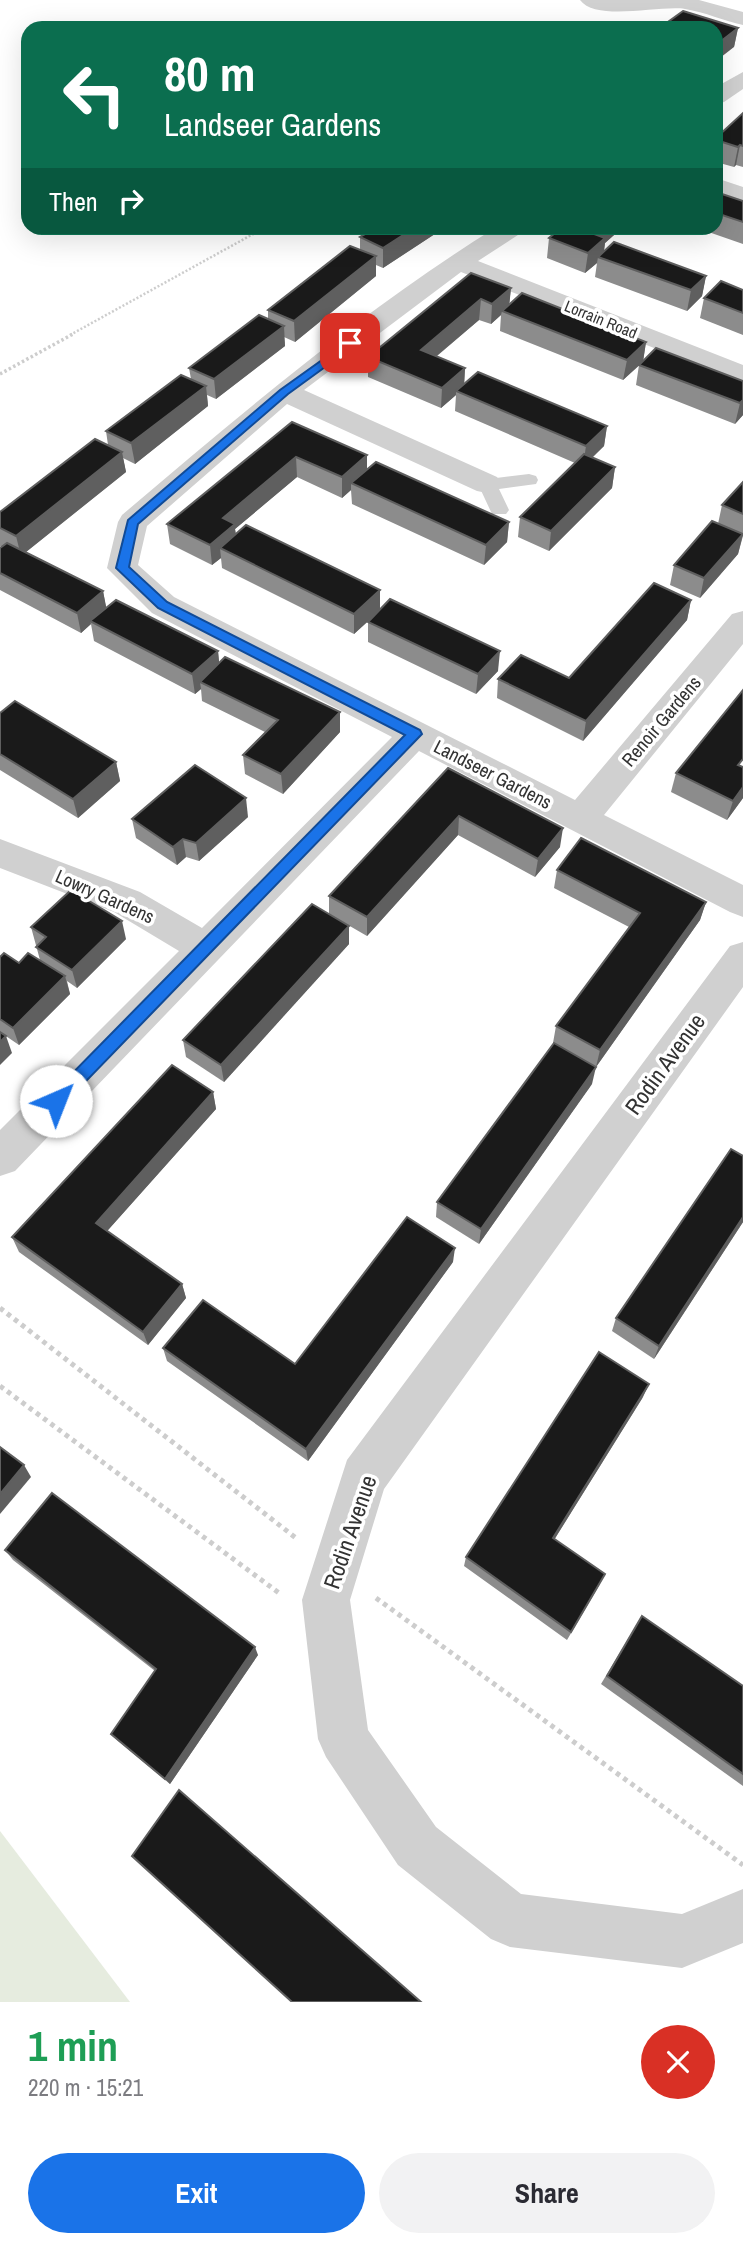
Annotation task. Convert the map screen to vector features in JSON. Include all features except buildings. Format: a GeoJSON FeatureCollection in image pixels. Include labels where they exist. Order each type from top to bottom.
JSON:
{"type":"FeatureCollection","features":[{"type":"Feature","properties":{"kind":"street"},"geometry":{"type":"LineString","coordinates":[[591,0],[614,6],[647,1],[682,2],[743,19]]}},
{"type":"Feature","properties":{"kind":"street"},"geometry":{"type":"LineString","coordinates":[[723,92],[743,79]]}},
{"type":"Feature","properties":{"kind":"street"},"geometry":{"type":"LineString","coordinates":[[723,188],[743,195]]}},
{"type":"Feature","properties":{"kind":"street","name":"Landseer Gardens"},"geometry":{"type":"LineString","coordinates":[[501,235],[458,262],[284,392],[132,522],[122,568],[163,605],[743,902]]}},
{"type":"Feature","properties":{"kind":"street","name":"Lorrain Road"},"geometry":{"type":"LineString","coordinates":[[458,262],[743,375]]}},
{"type":"Feature","properties":{"kind":"street"},"geometry":{"type":"LineString","coordinates":[[284,392],[487,484]]}},
{"type":"Feature","properties":{"kind":"street","name":"Renoir Gardens"},"geometry":{"type":"LineString","coordinates":[[580,819],[743,622]]}},
{"type":"Feature","properties":{"kind":"street"},"geometry":{"type":"LineString","coordinates":[[0,1158],[415,734]]}},
{"type":"Feature","properties":{"kind":"street","name":"Lowry Gardens"},"geometry":{"type":"LineString","coordinates":[[0,853],[127,902],[205,948]]}},
{"type":"Feature","properties":{"kind":"street","name":"Rodin Avenue"},"geometry":{"type":"LineString","coordinates":[[743,957],[364,1477],[326,1600],[344,1739],[417,1846],[510,1920],[682,1941],[743,1916]]}},
{"type":"Feature","properties":{"kind":"lane"},"geometry":{"type":"LineString","coordinates":[[499,510],[487,484],[529,480]]}},
{"type":"Feature","properties":{"kind":"path"},"geometry":{"type":"LineString","coordinates":[[0,374],[251,235]]}},
{"type":"Feature","properties":{"kind":"path"},"geometry":{"type":"LineString","coordinates":[[0,1386],[331,1631]]}},
{"type":"Feature","properties":{"kind":"shaded area"},"geometry":{"type":"Polygon","coordinates":[[[0,1831],[130,2002],[0,2002],[0,1831]]]}},
{"type":"Feature","properties":{"kind":"route"},"geometry":{"type":"LineString","coordinates":[[56,1101],[415,734],[163,605],[122,568],[132,522],[284,392],[350,343]]}}]}
